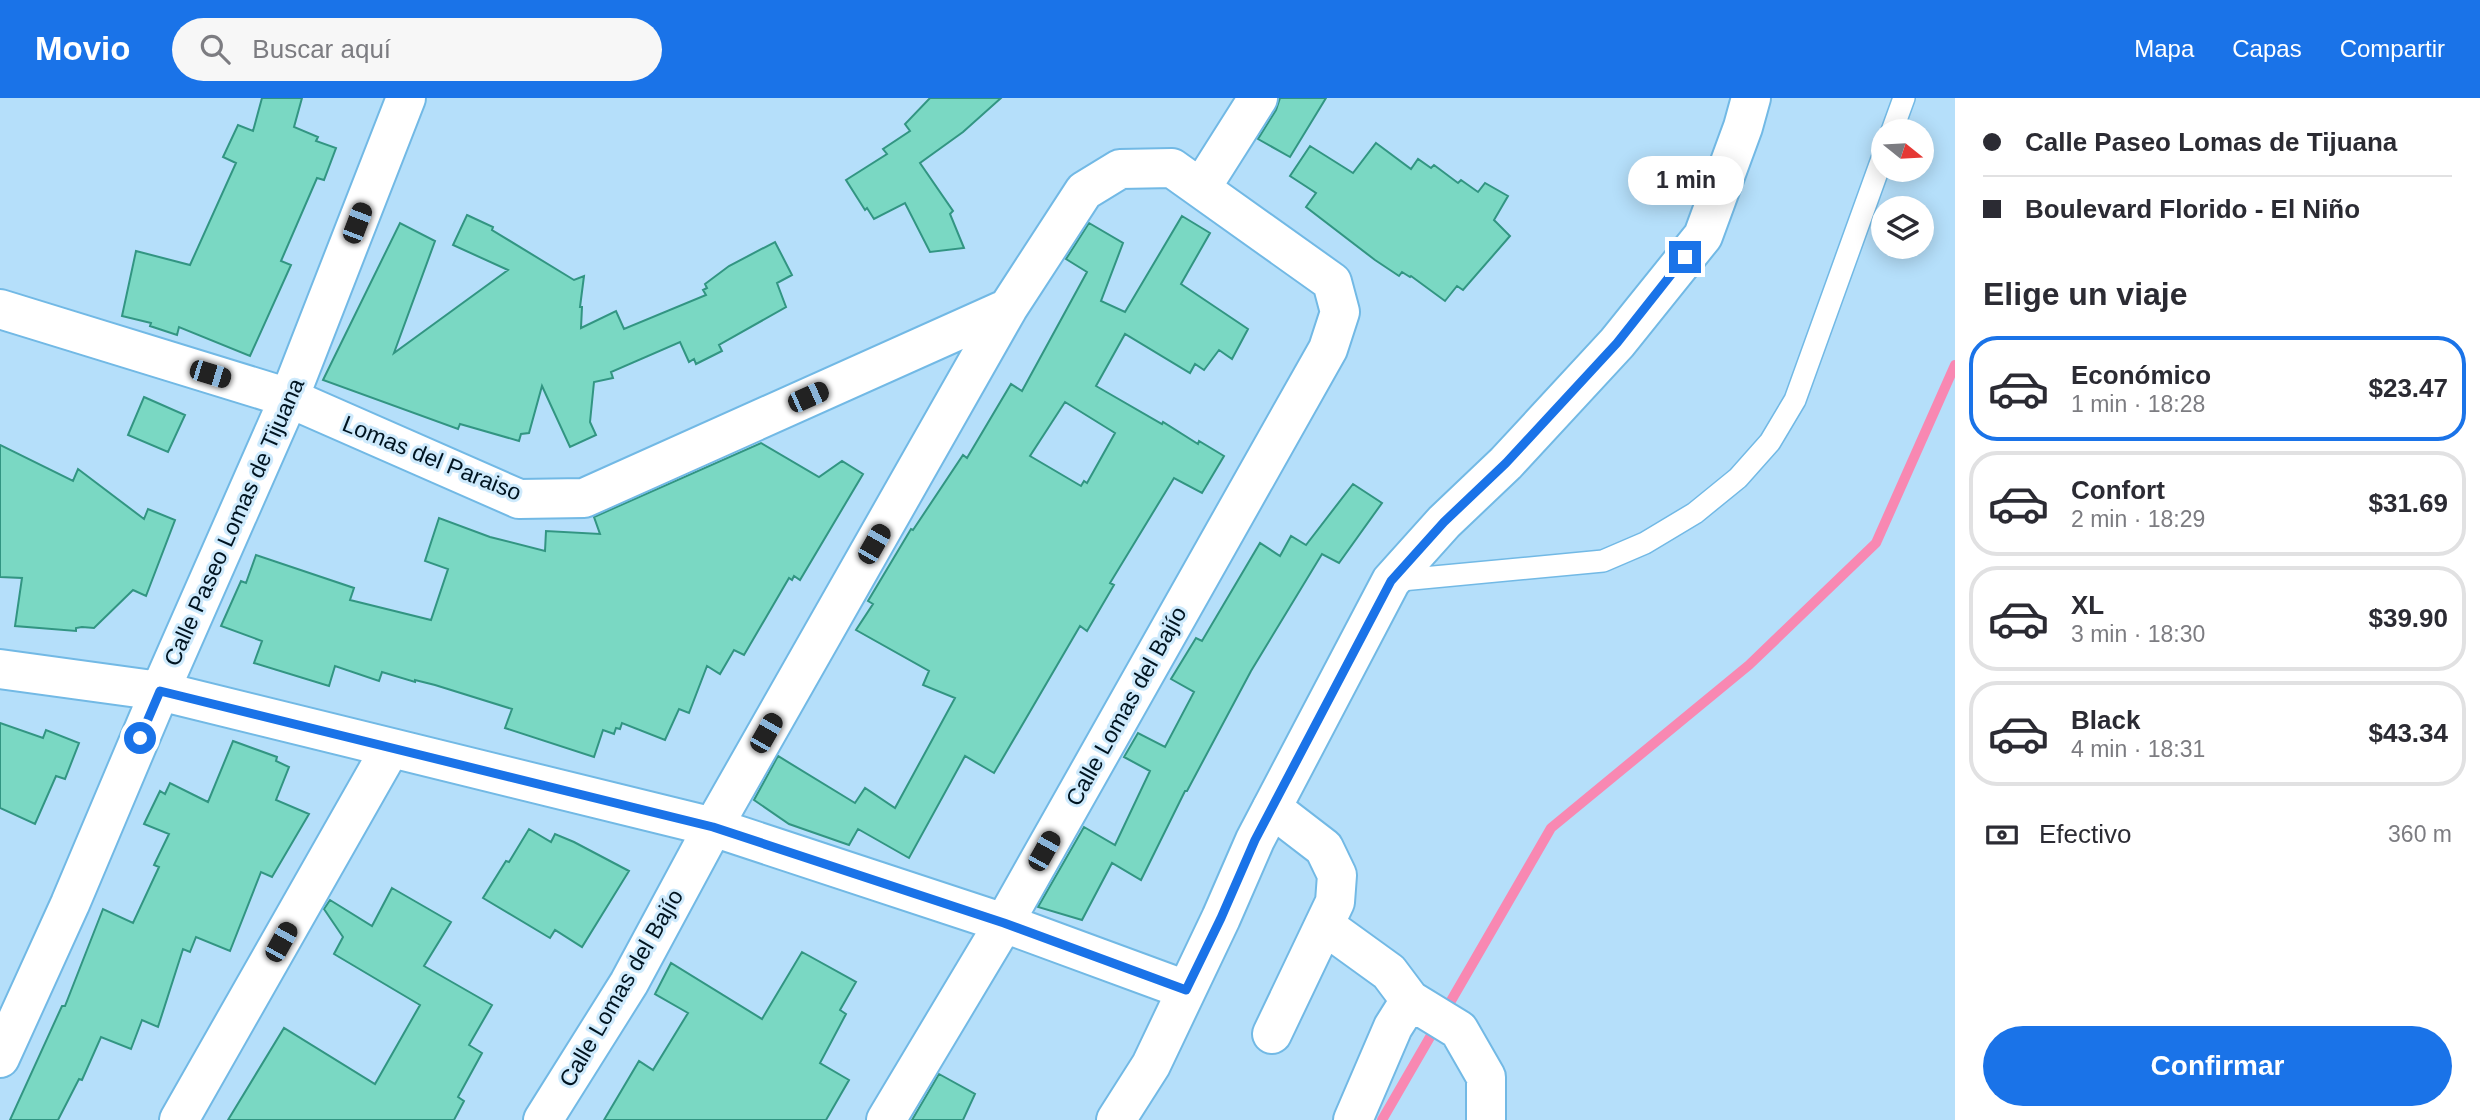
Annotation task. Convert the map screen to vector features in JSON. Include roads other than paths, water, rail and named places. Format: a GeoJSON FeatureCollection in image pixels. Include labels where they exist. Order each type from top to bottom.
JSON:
{"type":"FeatureCollection","features":[{"type":"Feature","properties":{"kind":"street","name":"Calle Paseo Lomas de Tijuana"},"geometry":{"type":"LineString","coordinates":[[0,1058],[70,904],[289,398],[406,98]]}},
{"type":"Feature","properties":{"kind":"street"},"geometry":{"type":"LineString","coordinates":[[1201,188],[1258,98]]}},
{"type":"Feature","properties":{"kind":"street"},"geometry":{"type":"LineString","coordinates":[[1116,1120],[1150,1065],[1272,808],[1391,581],[1444,522],[1506,463],[1617,343],[1703,236],[1751,98]]}},
{"type":"Feature","properties":{"kind":"street","name":"Calle Lomas del Bajío"},"geometry":{"type":"LineString","coordinates":[[543,1120],[629,983],[713,827],[1008,308],[1084,191],[1120,169],[1172,168],[1332,282],[1340,312],[1328,349],[1004,923],[886,1120]]}},
{"type":"Feature","properties":{"kind":"street","name":"Lomas del Paraiso"},"geometry":{"type":"LineString","coordinates":[[0,309],[289,398],[519,499],[584,498],[1008,308]]}},
{"type":"Feature","properties":{"kind":"street"},"geometry":{"type":"LineString","coordinates":[[0,669],[160,691],[713,827],[1004,923],[1186,990]]}},
{"type":"Feature","properties":{"kind":"street"},"geometry":{"type":"LineString","coordinates":[[179,1120],[390,749]]}},
{"type":"Feature","properties":{"kind":"street"},"geometry":{"type":"LineString","coordinates":[[1272,808],[1324,848],[1337,876],[1335,902],[1272,1034]]}},
{"type":"Feature","properties":{"kind":"street"},"geometry":{"type":"LineString","coordinates":[[1324,925],[1389,972],[1410,1000],[1459,1030],[1486,1077],[1486,1120]]}},
{"type":"Feature","properties":{"kind":"street"},"geometry":{"type":"LineString","coordinates":[[1353,1120],[1393,1027],[1410,1000]]}},
{"type":"Feature","properties":{"kind":"lane"},"geometry":{"type":"LineString","coordinates":[[1896,119],[1904,98]]}},
{"type":"Feature","properties":{"kind":"lane"},"geometry":{"type":"LineString","coordinates":[[1391,581],[1604,561],[1645,543],[1695,513],[1738,478],[1770,442],[1795,400],[1874,182]]}},
{"type":"Feature","properties":{"kind":"waterway"},"geometry":{"type":"LineString","coordinates":[[1382,1120],[1551,828],[1749,665],[1876,543],[1955,365]]}}]}
